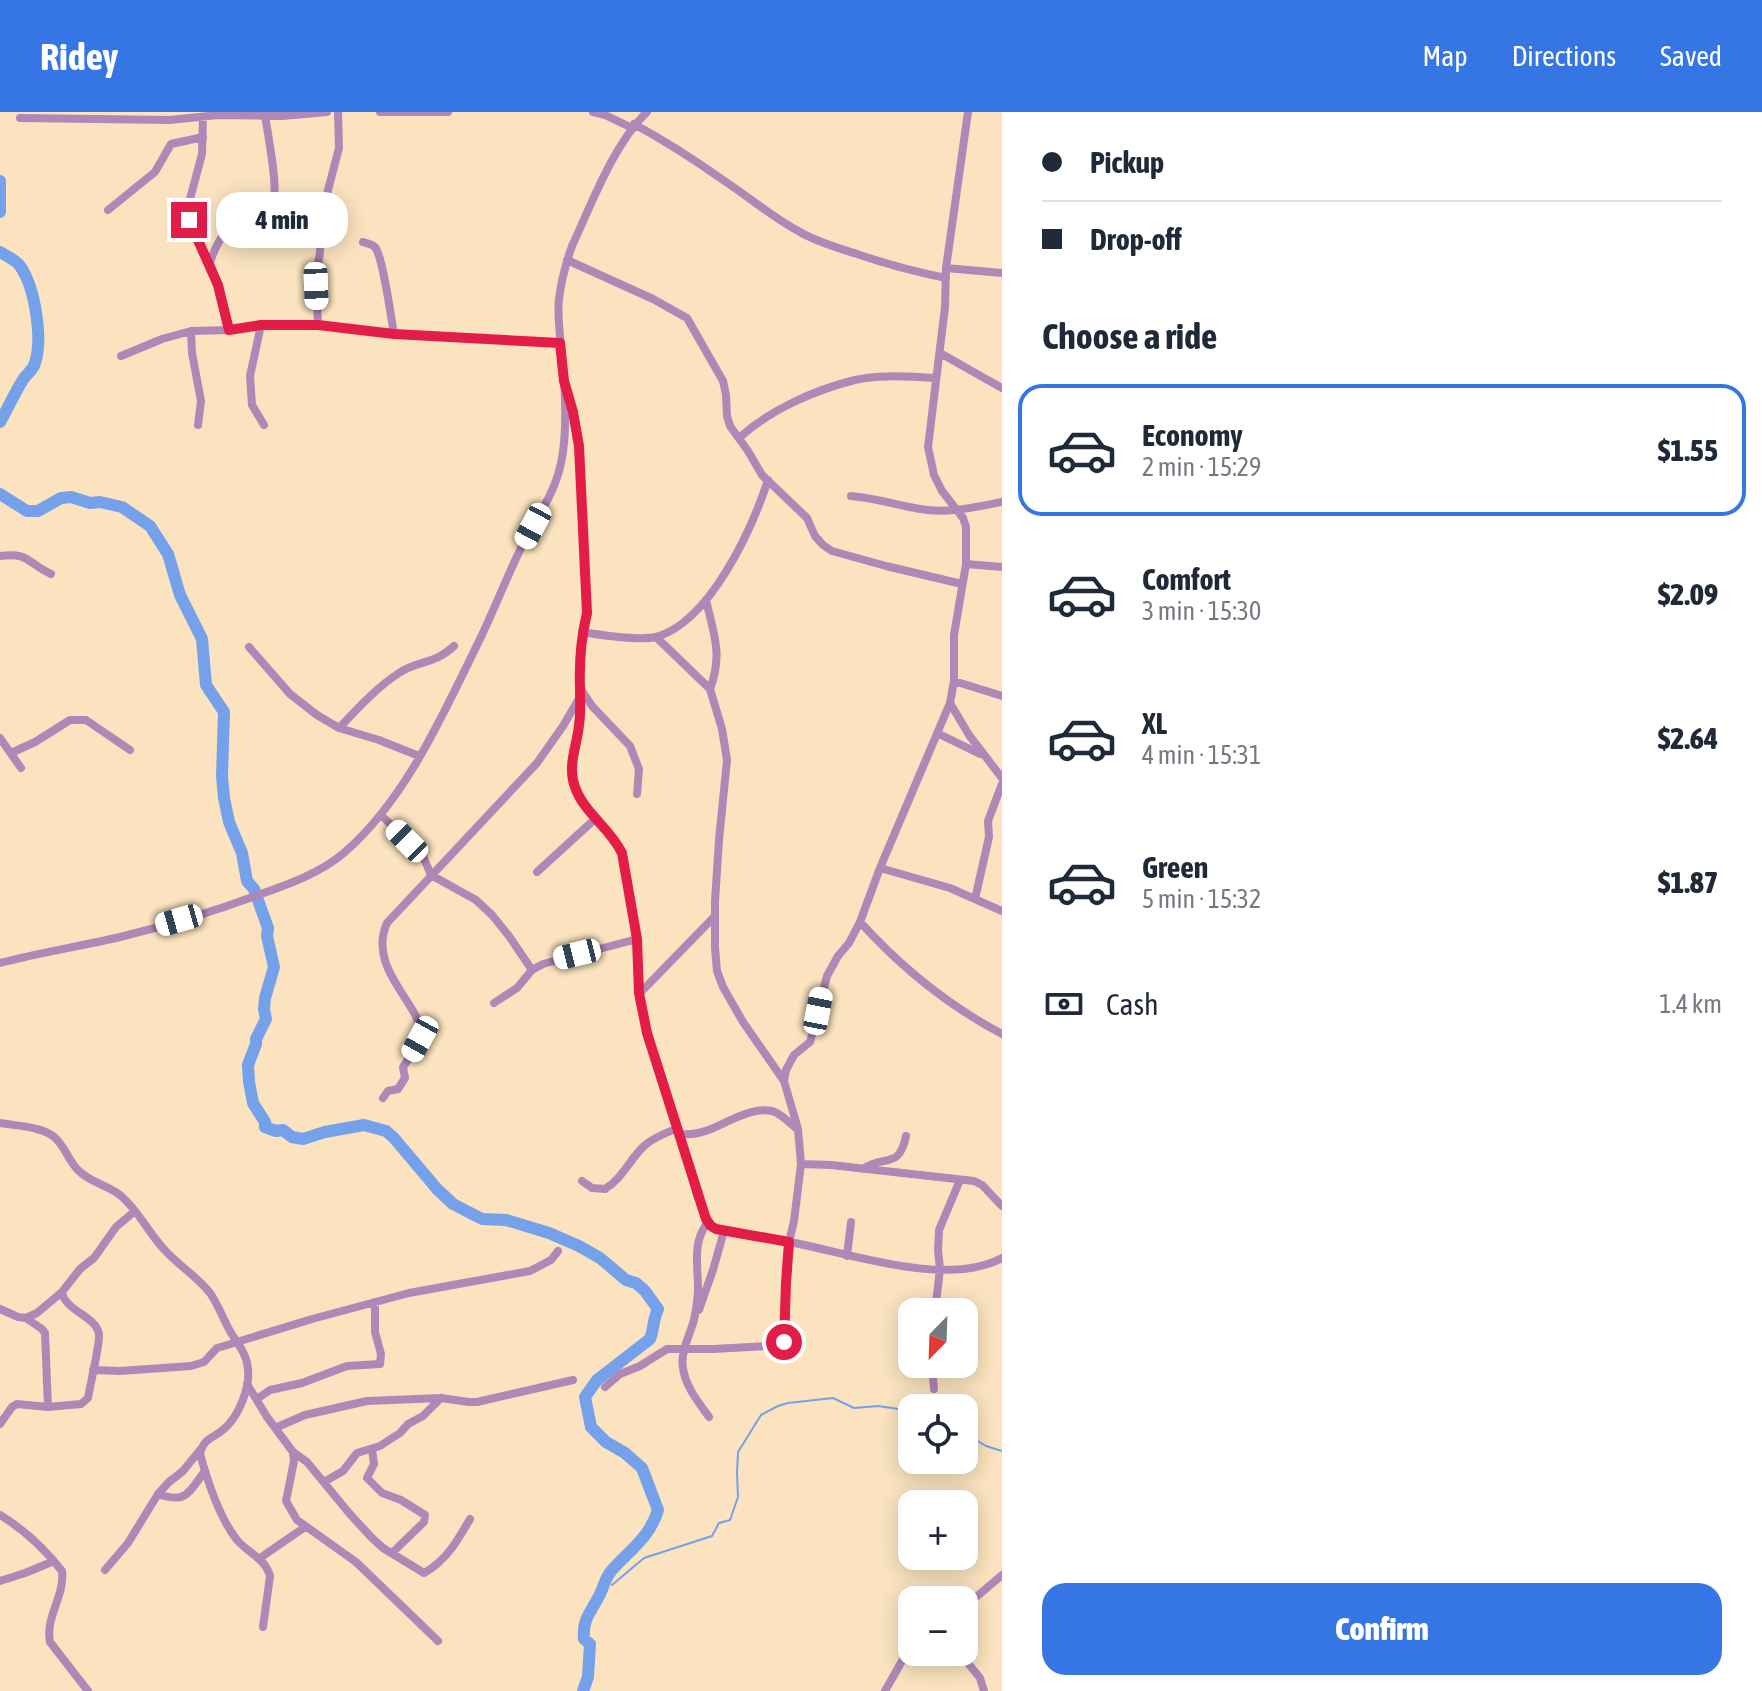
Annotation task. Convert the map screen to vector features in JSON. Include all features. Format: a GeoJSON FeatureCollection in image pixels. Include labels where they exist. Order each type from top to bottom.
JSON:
{"type":"FeatureCollection","features":[{"type":"Feature","properties":{"kind":"street"},"geometry":{"type":"LineString","coordinates":[[20,118],[170,120],[218,115],[301,116],[327,112]]}},
{"type":"Feature","properties":{"kind":"street"},"geometry":{"type":"LineString","coordinates":[[318,325],[316,277],[321,217],[339,148],[338,112]]}},
{"type":"Feature","properties":{"kind":"street"},"geometry":{"type":"LineString","coordinates":[[380,112],[448,112]]}},
{"type":"Feature","properties":{"kind":"street"},"geometry":{"type":"LineString","coordinates":[[593,112],[654,135],[803,234],[830,246],[915,272],[946,278]]}},
{"type":"Feature","properties":{"kind":"street"},"geometry":{"type":"LineString","coordinates":[[0,963],[125,936],[226,907],[275,889],[342,855],[381,815],[419,756],[465,671],[519,552],[559,475],[564,452],[564,381],[559,299],[567,260],[615,156],[633,126],[647,112]]}},
{"type":"Feature","properties":{"kind":"street"},"geometry":{"type":"LineString","coordinates":[[784,1081],[794,1055],[810,1042],[814,1034],[830,967],[849,943],[860,922],[950,703],[954,681],[954,635],[966,564],[966,527],[934,475],[928,447],[940,353],[946,268],[968,112]]}},
{"type":"Feature","properties":{"kind":"street"},"geometry":{"type":"LineString","coordinates":[[210,263],[219,240],[229,228],[274,199],[265,115]]}},
{"type":"Feature","properties":{"kind":"street"},"geometry":{"type":"LineString","coordinates":[[199,116],[203,137],[200,166],[190,199],[189,220],[210,263],[229,330]]}},
{"type":"Feature","properties":{"kind":"street"},"geometry":{"type":"LineString","coordinates":[[108,210],[155,172],[173,142],[203,137]]}},
{"type":"Feature","properties":{"kind":"street"},"geometry":{"type":"LineString","coordinates":[[363,242],[376,249],[394,334]]}},
{"type":"Feature","properties":{"kind":"street"},"geometry":{"type":"LineString","coordinates":[[567,260],[687,318],[721,375],[728,421],[756,467],[807,518],[823,545],[897,569],[962,584]]}},
{"type":"Feature","properties":{"kind":"street"},"geometry":{"type":"LineString","coordinates":[[946,268],[1002,273]]}},
{"type":"Feature","properties":{"kind":"street"},"geometry":{"type":"LineString","coordinates":[[261,325],[250,376],[252,405],[264,425]]}},
{"type":"Feature","properties":{"kind":"street"},"geometry":{"type":"LineString","coordinates":[[121,356],[191,331],[261,325],[318,325],[394,334],[560,343]]}},
{"type":"Feature","properties":{"kind":"street"},"geometry":{"type":"LineString","coordinates":[[191,331],[201,401],[198,425]]}},
{"type":"Feature","properties":{"kind":"street"},"geometry":{"type":"LineString","coordinates":[[940,353],[1002,388]]}},
{"type":"Feature","properties":{"kind":"street"},"geometry":{"type":"LineString","coordinates":[[739,438],[756,422],[806,396],[857,379],[936,378]]}},
{"type":"Feature","properties":{"kind":"street"},"geometry":{"type":"LineString","coordinates":[[564,381],[579,446],[587,613],[582,632],[580,725],[572,759],[573,783],[580,800],[616,841],[622,853],[637,939],[639,993],[647,1033],[708,1222],[724,1231],[906,1266],[940,1269],[979,1267],[1002,1258]]}},
{"type":"Feature","properties":{"kind":"street"},"geometry":{"type":"LineString","coordinates":[[582,632],[656,637],[685,622],[723,578],[760,505],[768,480]]}},
{"type":"Feature","properties":{"kind":"street"},"geometry":{"type":"LineString","coordinates":[[851,496],[874,497],[923,510],[958,510],[1002,502]]}},
{"type":"Feature","properties":{"kind":"street"},"geometry":{"type":"LineString","coordinates":[[0,556],[22,555],[51,574]]}},
{"type":"Feature","properties":{"kind":"street"},"geometry":{"type":"LineString","coordinates":[[966,564],[1002,567]]}},
{"type":"Feature","properties":{"kind":"street"},"geometry":{"type":"LineString","coordinates":[[706,600],[718,654],[717,672],[710,689]]}},
{"type":"Feature","properties":{"kind":"street"},"geometry":{"type":"LineString","coordinates":[[605,1387],[620,1374],[640,1366],[661,1351],[674,1348],[771,1346],[784,1342],[789,1242],[801,1164],[798,1129],[784,1081],[749,1032],[720,982],[717,971],[715,917],[727,760],[722,729],[710,689],[656,637]]}},
{"type":"Feature","properties":{"kind":"street"},"geometry":{"type":"LineString","coordinates":[[339,728],[401,671],[437,659],[454,646]]}},
{"type":"Feature","properties":{"kind":"street"},"geometry":{"type":"LineString","coordinates":[[249,647],[290,694],[317,715],[339,728],[419,756]]}},
{"type":"Feature","properties":{"kind":"street"},"geometry":{"type":"LineString","coordinates":[[954,681],[1002,696]]}},
{"type":"Feature","properties":{"kind":"street"},"geometry":{"type":"LineString","coordinates":[[580,692],[635,754],[639,769],[637,794]]}},
{"type":"Feature","properties":{"kind":"street"},"geometry":{"type":"LineString","coordinates":[[383,1098],[388,1091],[398,1089],[405,1078],[403,1067],[420,1039],[416,1017],[389,970],[381,946],[387,923],[537,763],[563,726],[580,692]]}},
{"type":"Feature","properties":{"kind":"street"},"geometry":{"type":"LineString","coordinates":[[950,703],[969,735],[1001,777],[988,821],[989,837],[975,899]]}},
{"type":"Feature","properties":{"kind":"street"},"geometry":{"type":"LineString","coordinates":[[11,753],[70,720],[86,720],[130,750]]}},
{"type":"Feature","properties":{"kind":"street"},"geometry":{"type":"LineString","coordinates":[[937,733],[984,756]]}},
{"type":"Feature","properties":{"kind":"street"},"geometry":{"type":"LineString","coordinates":[[0,738],[21,768]]}},
{"type":"Feature","properties":{"kind":"street"},"geometry":{"type":"LineString","coordinates":[[381,815],[423,856],[431,875],[476,900],[492,915],[532,970]]}},
{"type":"Feature","properties":{"kind":"street"},"geometry":{"type":"LineString","coordinates":[[537,872],[595,819]]}},
{"type":"Feature","properties":{"kind":"street"},"geometry":{"type":"LineString","coordinates":[[880,868],[950,888],[1002,911]]}},
{"type":"Feature","properties":{"kind":"street"},"geometry":{"type":"LineString","coordinates":[[639,993],[715,917]]}},
{"type":"Feature","properties":{"kind":"street"},"geometry":{"type":"LineString","coordinates":[[860,922],[881,945],[921,978],[1002,1034]]}},
{"type":"Feature","properties":{"kind":"street"},"geometry":{"type":"LineString","coordinates":[[494,1003],[517,988],[532,970],[557,959],[637,939]]}},
{"type":"Feature","properties":{"kind":"street"},"geometry":{"type":"LineString","coordinates":[[582,1181],[592,1188],[605,1189],[652,1140],[679,1131],[699,1132],[733,1118],[763,1111],[776,1113],[798,1129]]}},
{"type":"Feature","properties":{"kind":"street"},"geometry":{"type":"LineString","coordinates":[[0,1123],[42,1130],[55,1137],[79,1172],[118,1193],[159,1244],[212,1296],[247,1362],[247,1384],[234,1418],[211,1436],[183,1471],[158,1494],[135,1533],[105,1570]]}},
{"type":"Feature","properties":{"kind":"street"},"geometry":{"type":"LineString","coordinates":[[863,1169],[899,1155],[906,1136]]}},
{"type":"Feature","properties":{"kind":"street"},"geometry":{"type":"LineString","coordinates":[[801,1164],[974,1181],[1002,1206]]}},
{"type":"Feature","properties":{"kind":"street"},"geometry":{"type":"LineString","coordinates":[[937,1298],[939,1230],[960,1180]]}},
{"type":"Feature","properties":{"kind":"street"},"geometry":{"type":"LineString","coordinates":[[26,1318],[62,1292],[80,1269],[94,1258],[116,1227],[135,1211]]}},
{"type":"Feature","properties":{"kind":"street"},"geometry":{"type":"LineString","coordinates":[[708,1222],[698,1243],[698,1294],[682,1364],[686,1379],[709,1417]]}},
{"type":"Feature","properties":{"kind":"street"},"geometry":{"type":"LineString","coordinates":[[847,1256],[851,1222]]}},
{"type":"Feature","properties":{"kind":"street"},"geometry":{"type":"LineString","coordinates":[[694,1319],[706,1294],[724,1231]]}},
{"type":"Feature","properties":{"kind":"street"},"geometry":{"type":"LineString","coordinates":[[93,1370],[191,1366],[204,1362],[217,1348],[326,1315],[434,1287],[530,1271],[551,1260],[558,1251]]}},
{"type":"Feature","properties":{"kind":"street"},"geometry":{"type":"LineString","coordinates":[[0,1424],[17,1404],[48,1407],[81,1404],[88,1398],[99,1335],[93,1324],[64,1301],[62,1292]]}},
{"type":"Feature","properties":{"kind":"street"},"geometry":{"type":"LineString","coordinates":[[257,1399],[270,1390],[302,1383],[347,1366],[380,1364],[381,1354],[375,1332],[375,1302]]}},
{"type":"Feature","properties":{"kind":"street"},"geometry":{"type":"LineString","coordinates":[[0,1309],[26,1318],[45,1333],[48,1407]]}},
{"type":"Feature","properties":{"kind":"street"},"geometry":{"type":"LineString","coordinates":[[933,1378],[934,1389]]}},
{"type":"Feature","properties":{"kind":"street"},"geometry":{"type":"LineString","coordinates":[[275,1428],[305,1415],[354,1403],[441,1398],[477,1402],[573,1380]]}},
{"type":"Feature","properties":{"kind":"street"},"geometry":{"type":"LineString","coordinates":[[247,1384],[293,1452],[307,1462],[371,1537],[424,1573],[444,1559],[470,1519]]}},
{"type":"Feature","properties":{"kind":"street"},"geometry":{"type":"LineString","coordinates":[[324,1482],[343,1471],[357,1453],[380,1446],[400,1433],[441,1398]]}},
{"type":"Feature","properties":{"kind":"street"},"geometry":{"type":"LineString","coordinates":[[200,1449],[216,1501],[234,1535],[268,1569],[270,1576],[263,1627]]}},
{"type":"Feature","properties":{"kind":"street"},"geometry":{"type":"LineString","coordinates":[[372,1449],[374,1464],[367,1478],[369,1482],[382,1493],[401,1500],[425,1515],[424,1522],[392,1553]]}},
{"type":"Feature","properties":{"kind":"street"},"geometry":{"type":"LineString","coordinates":[[293,1452],[286,1501],[297,1520],[356,1562],[438,1641]]}},
{"type":"Feature","properties":{"kind":"street"},"geometry":{"type":"LineString","coordinates":[[158,1494],[180,1499],[205,1471]]}},
{"type":"Feature","properties":{"kind":"street"},"geometry":{"type":"LineString","coordinates":[[0,1515],[27,1533],[62,1571],[63,1579],[48,1632],[50,1642],[84,1689]]}},
{"type":"Feature","properties":{"kind":"street"},"geometry":{"type":"LineString","coordinates":[[260,1558],[305,1527]]}},
{"type":"Feature","properties":{"kind":"street"},"geometry":{"type":"LineString","coordinates":[[0,1581],[54,1561]]}},
{"type":"Feature","properties":{"kind":"street"},"geometry":{"type":"LineString","coordinates":[[978,1595],[1002,1575]]}},
{"type":"Feature","properties":{"kind":"street"},"geometry":{"type":"LineString","coordinates":[[885,1691],[899,1666]]}},
{"type":"Feature","properties":{"kind":"street"},"geometry":{"type":"LineString","coordinates":[[970,1666],[980,1678],[984,1691]]}},
{"type":"Feature","properties":{"kind":"waterway"},"geometry":{"type":"LineString","coordinates":[[0,181],[0,212]]}},
{"type":"Feature","properties":{"kind":"waterway"},"geometry":{"type":"LineString","coordinates":[[0,252],[18,264],[25,275],[38,327],[34,365],[0,422]]}},
{"type":"Feature","properties":{"kind":"waterway"},"geometry":{"type":"LineString","coordinates":[[0,494],[27,511],[38,511],[61,498],[71,497],[122,507],[150,526],[168,554],[180,595],[202,639],[206,685],[224,712],[224,798],[229,822],[242,853],[247,881],[254,889],[268,928],[274,967],[265,998],[266,1019],[248,1065],[253,1103],[265,1127],[283,1130],[292,1137],[303,1139],[364,1125],[386,1131],[453,1204],[482,1219],[506,1220],[579,1246],[600,1258],[626,1280],[636,1283],[658,1309],[650,1339],[597,1380],[585,1397],[591,1427],[642,1468],[658,1510],[645,1536],[609,1573],[587,1617],[584,1639],[590,1644],[588,1677],[583,1691]]}},
{"type":"Feature","properties":{"kind":"waterway"},"geometry":{"type":"LineString","coordinates":[[612,1585],[644,1558],[712,1536],[719,1523],[730,1520],[738,1497],[738,1452],[761,1415],[788,1403],[833,1398],[854,1408],[878,1406],[898,1409]]}},
{"type":"Feature","properties":{"kind":"waterway"},"geometry":{"type":"LineString","coordinates":[[978,1441],[1002,1451]]}},
{"type":"Feature","properties":{"kind":"route"},"geometry":{"type":"LineString","coordinates":[[189,220],[218,285],[229,330],[261,325],[318,325],[394,334],[560,343],[564,381],[579,446],[587,613],[582,632],[580,725],[572,759],[573,783],[580,800],[616,841],[622,853],[637,939],[641,1007],[706,1219],[716,1229],[789,1242],[784,1342]]}}]}
